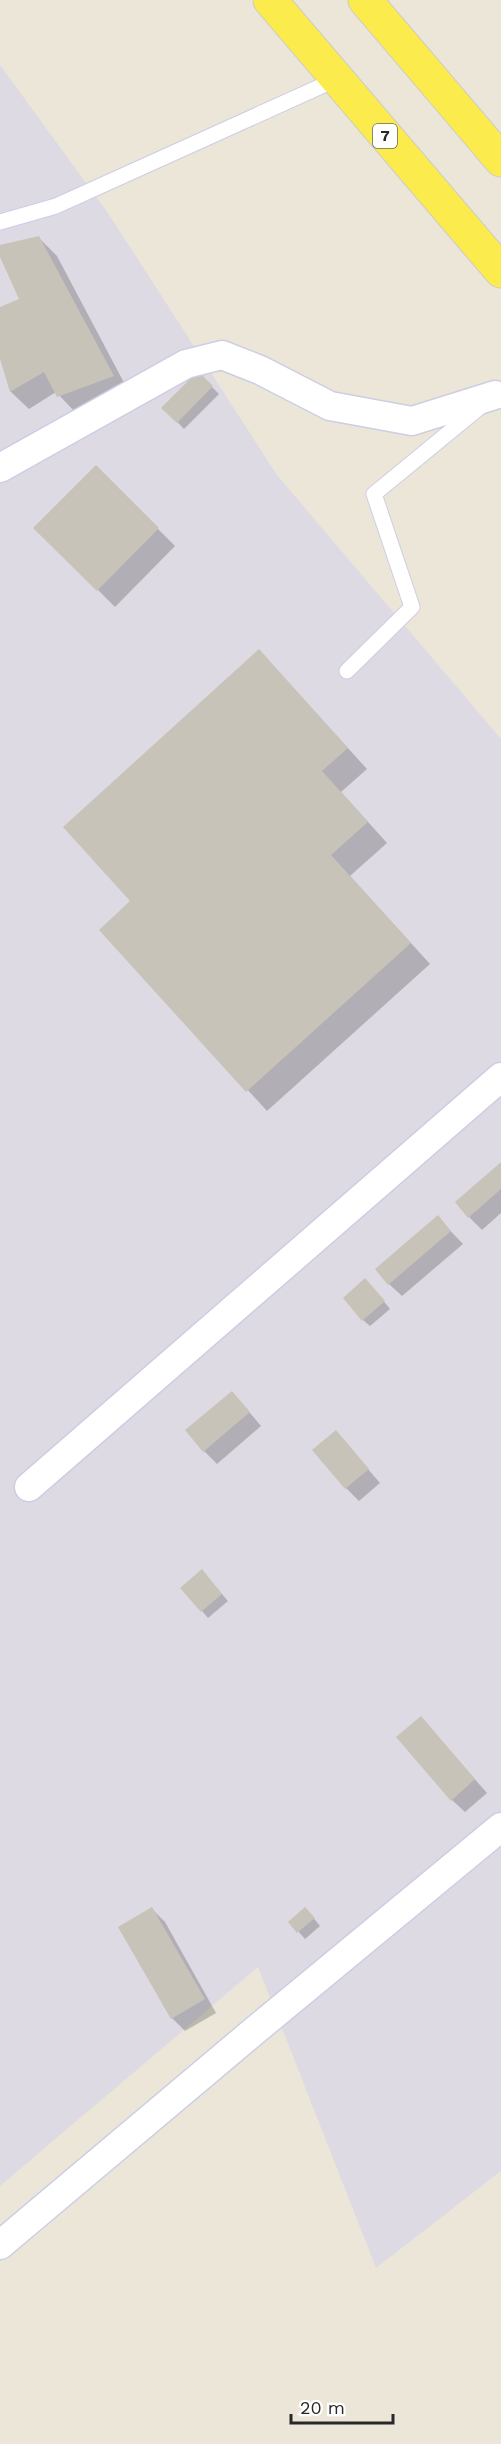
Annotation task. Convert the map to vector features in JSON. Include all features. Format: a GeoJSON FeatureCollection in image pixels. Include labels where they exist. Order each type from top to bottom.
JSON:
{"type":"FeatureCollection","features":[{"type":"Feature","properties":{"kind":"main road","name":"7"},"geometry":{"type":"LineString","coordinates":[[270,0],[501,271]]}},
{"type":"Feature","properties":{"kind":"main road"},"geometry":{"type":"LineString","coordinates":[[365,0],[501,160]]}},
{"type":"Feature","properties":{"kind":"street"},"geometry":{"type":"LineString","coordinates":[[0,468],[186,364],[222,355],[260,370],[330,406],[412,421],[498,393]]}},
{"type":"Feature","properties":{"kind":"street"},"geometry":{"type":"LineString","coordinates":[[29,1487],[501,1077]]}},
{"type":"Feature","properties":{"kind":"street"},"geometry":{"type":"LineString","coordinates":[[0,2245],[253,2031],[501,1827]]}},
{"type":"Feature","properties":{"kind":"lane"},"geometry":{"type":"LineString","coordinates":[[0,222],[56,206],[337,79]]}},
{"type":"Feature","properties":{"kind":"lane"},"geometry":{"type":"LineString","coordinates":[[347,671],[412,607],[375,494],[498,393]]}},
{"type":"Feature","properties":{"kind":"shaded area"},"geometry":{"type":"Polygon","coordinates":[[[0,65],[108,213],[277,475],[501,739],[501,2171],[376,2268],[258,1967],[0,2186],[0,65]]]}},
{"type":"Feature","properties":{"kind":"building"},"geometry":{"type":"Polygon","coordinates":[[[39,236],[114,376],[57,397],[44,372],[10,392],[0,359],[0,307],[19,299],[0,257],[0,245],[39,236]]]}},
{"type":"Feature","properties":{"kind":"building"},"geometry":{"type":"Polygon","coordinates":[[[198,371],[213,386],[177,423],[161,408],[198,371]]]}},
{"type":"Feature","properties":{"kind":"building"},"geometry":{"type":"Polygon","coordinates":[[[96,465],[159,528],[97,591],[33,528],[96,465]]]}},
{"type":"Feature","properties":{"kind":"building"},"geometry":{"type":"Polygon","coordinates":[[[259,649],[348,748],[322,771],[368,822],[331,855],[411,943],[246,1092],[99,930],[130,901],[63,827],[259,649]]]}},
{"type":"Feature","properties":{"kind":"building"},"geometry":{"type":"Polygon","coordinates":[[[501,1162],[501,1189],[468,1218],[455,1202],[501,1162]]]}},
{"type":"Feature","properties":{"kind":"building"},"geometry":{"type":"Polygon","coordinates":[[[438,1215],[451,1231],[388,1285],[375,1269],[438,1215]]]}},
{"type":"Feature","properties":{"kind":"building"},"geometry":{"type":"Polygon","coordinates":[[[365,1278],[385,1301],[362,1321],[343,1298],[365,1278]]]}},
{"type":"Feature","properties":{"kind":"building"},"geometry":{"type":"Polygon","coordinates":[[[232,1391],[250,1412],[203,1452],[185,1430],[232,1391]]]}},
{"type":"Feature","properties":{"kind":"building"},"geometry":{"type":"Polygon","coordinates":[[[336,1430],[369,1469],[345,1489],[312,1450],[336,1430]]]}},
{"type":"Feature","properties":{"kind":"building"},"geometry":{"type":"Polygon","coordinates":[[[202,1569],[222,1594],[201,1612],[180,1588],[202,1569]]]}},
{"type":"Feature","properties":{"kind":"building"},"geometry":{"type":"Polygon","coordinates":[[[421,1716],[475,1779],[451,1801],[396,1737],[421,1716]]]}},
{"type":"Feature","properties":{"kind":"building"},"geometry":{"type":"Polygon","coordinates":[[[152,1907],[205,1999],[171,2019],[118,1927],[152,1907]]]}},
{"type":"Feature","properties":{"kind":"building"},"geometry":{"type":"Polygon","coordinates":[[[305,1907],[315,1918],[297,1933],[288,1922],[305,1907]]]}}]}
